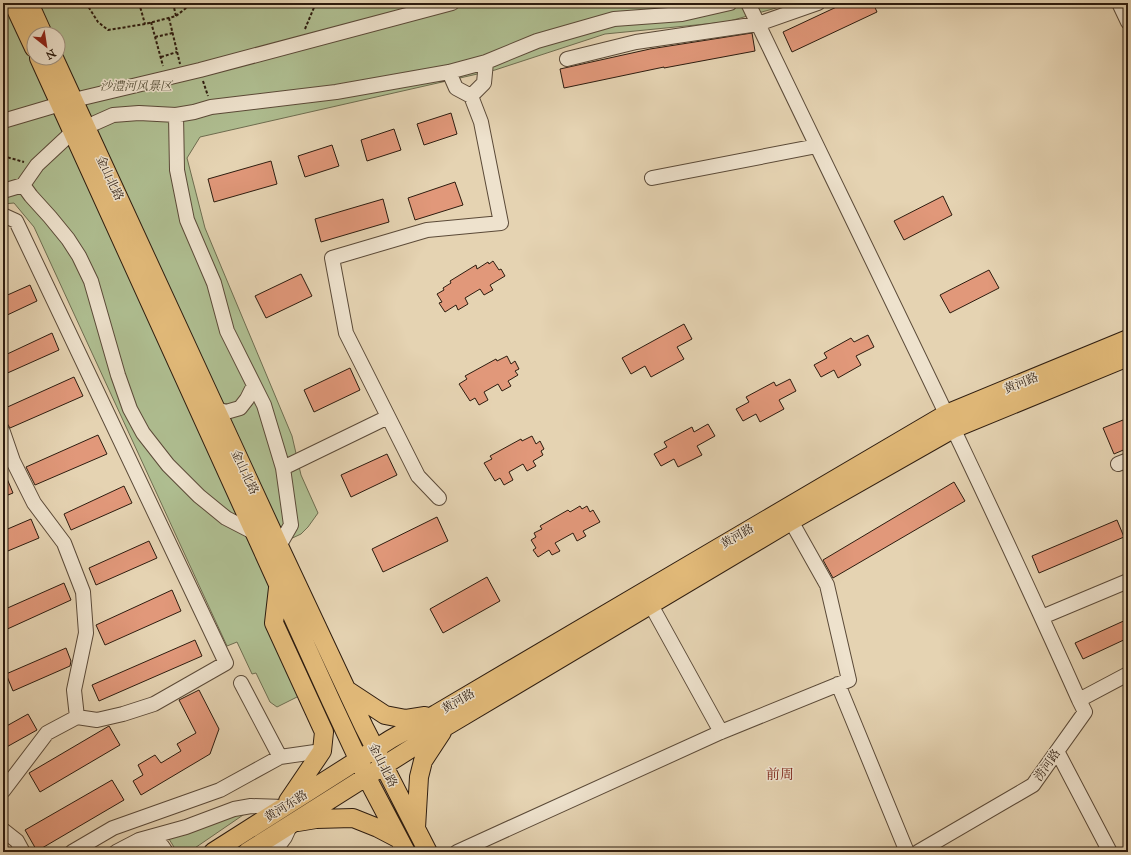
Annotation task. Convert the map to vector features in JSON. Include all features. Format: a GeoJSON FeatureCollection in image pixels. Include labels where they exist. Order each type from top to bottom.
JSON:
{"type":"FeatureCollection","features":[{"type":"Feature","properties":{"kind":"main road"},"geometry":{"type":"LineString","coordinates":[[13,3],[26,31]]}},
{"type":"Feature","properties":{"kind":"main road"},"geometry":{"type":"LineString","coordinates":[[29,3],[39,26]]}},
{"type":"Feature","properties":{"kind":"main road"},"geometry":{"type":"LineString","coordinates":[[44,66],[64,96]]}},
{"type":"Feature","properties":{"kind":"main road"},"geometry":{"type":"LineString","coordinates":[[56,66],[64,96]]}},
{"type":"Feature","properties":{"kind":"main road","name":"金山北路"},"geometry":{"type":"LineString","coordinates":[[64,96],[216,409],[383,766],[428,852]]}},
{"type":"Feature","properties":{"kind":"main road","name":"金山北路"},"geometry":{"type":"LineString","coordinates":[[64,96],[278,587],[362,768],[402,845]]}},
{"type":"Feature","properties":{"kind":"main road","name":"黄河路"},"geometry":{"type":"LineString","coordinates":[[362,768],[375,749],[441,720],[949,421],[1128,339]]}},
{"type":"Feature","properties":{"kind":"main road","name":"黄河路"},"geometry":{"type":"LineString","coordinates":[[647,598],[791,521],[949,421],[1128,357]]}},
{"type":"Feature","properties":{"kind":"main road"},"geometry":{"type":"LineString","coordinates":[[278,587],[274,623],[324,732],[322,750],[284,807]]}},
{"type":"Feature","properties":{"kind":"main road"},"geometry":{"type":"LineString","coordinates":[[347,689],[385,715],[406,719],[441,720],[422,762],[419,777],[416,829]]}},
{"type":"Feature","properties":{"kind":"main road","name":"黄河路"},"geometry":{"type":"LineString","coordinates":[[362,768],[383,766],[441,720]]}},
{"type":"Feature","properties":{"kind":"main road","name":"黄河东路"},"geometry":{"type":"LineString","coordinates":[[213,852],[284,807],[362,768]]}},
{"type":"Feature","properties":{"kind":"main road","name":"黄河东路"},"geometry":{"type":"LineString","coordinates":[[247,852],[291,824],[362,768]]}},
{"type":"Feature","properties":{"kind":"main road"},"geometry":{"type":"LineString","coordinates":[[291,824],[316,819],[353,818],[378,828],[402,845]]}},
{"type":"Feature","properties":{"kind":"street"},"geometry":{"type":"LineString","coordinates":[[3,121],[64,96],[167,79],[452,3]]}},
{"type":"Feature","properties":{"kind":"street"},"geometry":{"type":"LineString","coordinates":[[95,122],[113,115],[176,115],[211,107],[336,92],[449,72],[486,62],[537,41],[614,19],[682,14],[730,3]]}},
{"type":"Feature","properties":{"kind":"street"},"geometry":{"type":"LineString","coordinates":[[748,3],[949,421],[1042,617],[1079,700],[1128,674]]}},
{"type":"Feature","properties":{"kind":"street"},"geometry":{"type":"LineString","coordinates":[[567,59],[636,42],[758,24],[818,3]]}},
{"type":"Feature","properties":{"kind":"street"},"geometry":{"type":"LineString","coordinates":[[1119,3],[1128,22]]}},
{"type":"Feature","properties":{"kind":"street"},"geometry":{"type":"LineString","coordinates":[[472,96],[484,83],[486,62]]}},
{"type":"Feature","properties":{"kind":"street"},"geometry":{"type":"LineString","coordinates":[[439,498],[418,476],[346,333],[332,258],[427,230],[501,223],[481,122],[472,96],[456,88],[449,72]]}},
{"type":"Feature","properties":{"kind":"street"},"geometry":{"type":"LineString","coordinates":[[176,115],[177,170],[187,220],[214,283],[227,331],[264,404],[283,468],[291,525],[279,546]]}},
{"type":"Feature","properties":{"kind":"street"},"geometry":{"type":"LineString","coordinates":[[3,191],[23,185],[37,165],[67,137]]}},
{"type":"Feature","properties":{"kind":"street"},"geometry":{"type":"LineString","coordinates":[[652,178],[817,146]]}},
{"type":"Feature","properties":{"kind":"street"},"geometry":{"type":"LineString","coordinates":[[23,185],[68,239],[85,268],[91,281],[118,376],[130,410],[143,433],[168,465],[199,496],[226,518],[255,533]]}},
{"type":"Feature","properties":{"kind":"street"},"geometry":{"type":"LineString","coordinates":[[3,216],[16,221],[226,663],[154,704],[123,714],[97,720],[77,717],[47,733],[3,791]]}},
{"type":"Feature","properties":{"kind":"street"},"geometry":{"type":"LineString","coordinates":[[216,409],[226,412],[240,408],[247,399],[254,385]]}},
{"type":"Feature","properties":{"kind":"street"},"geometry":{"type":"LineString","coordinates":[[283,468],[388,417]]}},
{"type":"Feature","properties":{"kind":"street"},"geometry":{"type":"LineString","coordinates":[[3,432],[13,461],[34,503],[64,543],[83,592],[86,633],[74,690],[77,717]]}},
{"type":"Feature","properties":{"kind":"street"},"geometry":{"type":"LineString","coordinates":[[457,852],[721,732],[849,680],[827,585],[791,521]]}},
{"type":"Feature","properties":{"kind":"street"},"geometry":{"type":"LineString","coordinates":[[1042,617],[1128,581]]}},
{"type":"Feature","properties":{"kind":"street"},"geometry":{"type":"LineString","coordinates":[[647,598],[721,732]]}},
{"type":"Feature","properties":{"kind":"street"},"geometry":{"type":"LineString","coordinates":[[241,683],[280,756]]}},
{"type":"Feature","properties":{"kind":"street"},"geometry":{"type":"LineString","coordinates":[[838,684],[907,852]]}},
{"type":"Feature","properties":{"kind":"street","name":"涝河路"},"geometry":{"type":"LineString","coordinates":[[918,852],[1033,785],[1085,712],[1079,700]]}},
{"type":"Feature","properties":{"kind":"street"},"geometry":{"type":"LineString","coordinates":[[72,852],[113,828],[220,790],[280,756],[322,750]]}},
{"type":"Feature","properties":{"kind":"street"},"geometry":{"type":"LineString","coordinates":[[1057,751],[1110,852]]}},
{"type":"Feature","properties":{"kind":"street"},"geometry":{"type":"LineString","coordinates":[[116,852],[139,840],[186,827],[234,809],[251,806],[284,807]]}},
{"type":"Feature","properties":{"kind":"street"},"geometry":{"type":"LineString","coordinates":[[274,852],[285,837],[291,824]]}},
{"type":"Feature","properties":{"kind":"street"},"geometry":{"type":"LineString","coordinates":[[3,830],[17,841],[23,852]]}},
{"type":"Feature","properties":{"kind":"street"},"geometry":{"type":"LineString","coordinates":[[139,840],[162,846],[166,852]]}},
{"type":"Feature","properties":{"kind":"path"},"geometry":{"type":"LineString","coordinates":[[86,3],[98,22],[108,30],[145,24],[176,16],[195,3]]}},
{"type":"Feature","properties":{"kind":"path"},"geometry":{"type":"LineString","coordinates":[[139,3],[145,24]]}},
{"type":"Feature","properties":{"kind":"path"},"geometry":{"type":"LineString","coordinates":[[173,3],[176,16]]}},
{"type":"Feature","properties":{"kind":"path"},"geometry":{"type":"LineString","coordinates":[[298,45],[315,3]]}},
{"type":"Feature","properties":{"kind":"path"},"geometry":{"type":"LineString","coordinates":[[169,18],[183,75]]}},
{"type":"Feature","properties":{"kind":"path"},"geometry":{"type":"LineString","coordinates":[[151,22],[167,79]]}},
{"type":"Feature","properties":{"kind":"path"},"geometry":{"type":"LineString","coordinates":[[155,38],[172,33]]}},
{"type":"Feature","properties":{"kind":"path"},"geometry":{"type":"LineString","coordinates":[[161,57],[177,52]]}},
{"type":"Feature","properties":{"kind":"path"},"geometry":{"type":"LineString","coordinates":[[200,70],[211,107]]}},
{"type":"Feature","properties":{"kind":"path"},"geometry":{"type":"LineString","coordinates":[[3,156],[37,165]]}},
{"type":"Feature","properties":{"kind":"green space","name":"沙澧河风景区"},"geometry":{"type":"Polygon","coordinates":[[[3,3],[794,3],[726,22],[605,34],[495,70],[200,137],[187,158],[205,228],[292,436],[301,475],[318,513],[301,534],[258,554],[315,679],[313,689],[277,707],[270,702],[256,673],[252,674],[237,642],[227,646],[34,227],[14,203],[3,204],[3,3]]]}},
{"type":"Feature","properties":{"kind":"green space"},"geometry":{"type":"Polygon","coordinates":[[[240,813],[246,813],[189,852],[177,852],[169,839],[240,813]]]}},
{"type":"Feature","properties":{"kind":"building"},"geometry":{"type":"Polygon","coordinates":[[[845,3],[873,3],[877,12],[792,52],[783,32],[845,3]]]}},
{"type":"Feature","properties":{"kind":"building"},"geometry":{"type":"Polygon","coordinates":[[[752,33],[755,51],[664,67],[564,88],[560,69],[650,49],[752,33]]]}},
{"type":"Feature","properties":{"kind":"building"},"geometry":{"type":"Polygon","coordinates":[[[451,113],[457,134],[424,145],[417,124],[451,113]]]}},
{"type":"Feature","properties":{"kind":"building"},"geometry":{"type":"Polygon","coordinates":[[[394,129],[401,150],[367,161],[361,140],[394,129]]]}},
{"type":"Feature","properties":{"kind":"building"},"geometry":{"type":"Polygon","coordinates":[[[332,145],[339,166],[305,177],[298,156],[332,145]]]}},
{"type":"Feature","properties":{"kind":"building"},"geometry":{"type":"Polygon","coordinates":[[[271,161],[277,184],[214,202],[208,179],[271,161]]]}},
{"type":"Feature","properties":{"kind":"building"},"geometry":{"type":"Polygon","coordinates":[[[455,182],[463,205],[415,220],[408,198],[455,182]]]}},
{"type":"Feature","properties":{"kind":"building"},"geometry":{"type":"Polygon","coordinates":[[[943,196],[952,215],[904,240],[894,221],[943,196]]]}},
{"type":"Feature","properties":{"kind":"building"},"geometry":{"type":"Polygon","coordinates":[[[383,199],[389,222],[321,242],[315,219],[383,199]]]}},
{"type":"Feature","properties":{"kind":"building"},"geometry":{"type":"Polygon","coordinates":[[[493,261],[499,270],[501,269],[505,276],[490,285],[493,290],[484,295],[480,289],[465,298],[468,304],[458,310],[456,305],[445,312],[439,303],[442,302],[437,294],[451,283],[450,281],[476,265],[477,269],[488,262],[489,264],[493,261]]]}},
{"type":"Feature","properties":{"kind":"building"},"geometry":{"type":"Polygon","coordinates":[[[989,270],[999,288],[950,313],[940,295],[989,270]]]}},
{"type":"Feature","properties":{"kind":"building"},"geometry":{"type":"Polygon","coordinates":[[[301,274],[312,296],[266,318],[255,296],[301,274]]]}},
{"type":"Feature","properties":{"kind":"building"},"geometry":{"type":"Polygon","coordinates":[[[30,285],[37,301],[3,317],[3,297],[30,285]]]}},
{"type":"Feature","properties":{"kind":"building"},"geometry":{"type":"Polygon","coordinates":[[[684,324],[692,339],[677,347],[684,359],[651,377],[645,366],[631,374],[622,358],[684,324]]]}},
{"type":"Feature","properties":{"kind":"building"},"geometry":{"type":"Polygon","coordinates":[[[52,333],[59,350],[3,375],[3,356],[52,333]]]}},
{"type":"Feature","properties":{"kind":"building"},"geometry":{"type":"Polygon","coordinates":[[[868,335],[874,347],[856,356],[861,365],[838,378],[834,370],[821,377],[814,365],[827,358],[824,353],[851,338],[854,342],[868,335]]]}},
{"type":"Feature","properties":{"kind":"building"},"geometry":{"type":"Polygon","coordinates":[[[507,356],[511,364],[515,361],[519,369],[515,371],[518,375],[508,381],[511,386],[502,391],[498,384],[484,392],[488,400],[479,405],[475,398],[470,401],[459,384],[467,379],[465,376],[496,359],[497,361],[507,356]]]}},
{"type":"Feature","properties":{"kind":"building"},"geometry":{"type":"Polygon","coordinates":[[[350,368],[360,390],[314,412],[304,390],[350,368]]]}},
{"type":"Feature","properties":{"kind":"building"},"geometry":{"type":"Polygon","coordinates":[[[74,377],[83,396],[10,428],[3,414],[3,409],[74,377]]]}},
{"type":"Feature","properties":{"kind":"building"},"geometry":{"type":"Polygon","coordinates":[[[790,379],[796,391],[779,400],[784,409],[760,422],[756,414],[743,421],[736,409],[749,402],[746,397],[774,382],[776,386],[790,379]]]}},
{"type":"Feature","properties":{"kind":"building"},"geometry":{"type":"Polygon","coordinates":[[[1128,418],[1128,448],[1114,454],[1103,428],[1128,418]]]}},
{"type":"Feature","properties":{"kind":"building"},"geometry":{"type":"Polygon","coordinates":[[[708,424],[715,436],[697,446],[702,455],[678,467],[674,459],[661,466],[654,454],[667,447],[664,442],[692,427],[694,432],[708,424]]]}},
{"type":"Feature","properties":{"kind":"building"},"geometry":{"type":"Polygon","coordinates":[[[98,435],[107,454],[35,485],[26,467],[98,435]]]}},
{"type":"Feature","properties":{"kind":"building"},"geometry":{"type":"Polygon","coordinates":[[[532,436],[536,444],[540,441],[544,449],[541,451],[543,455],[533,461],[536,466],[527,471],[523,464],[509,472],[513,480],[504,485],[500,478],[495,481],[484,463],[492,459],[490,456],[521,439],[522,441],[532,436]]]}},
{"type":"Feature","properties":{"kind":"building"},"geometry":{"type":"Polygon","coordinates":[[[387,454],[397,475],[351,497],[341,475],[387,454]]]}},
{"type":"Feature","properties":{"kind":"building"},"geometry":{"type":"Polygon","coordinates":[[[3,469],[13,493],[3,497],[3,469]]]}},
{"type":"Feature","properties":{"kind":"building"},"geometry":{"type":"Polygon","coordinates":[[[954,482],[965,501],[833,578],[823,560],[954,482]]]}},
{"type":"Feature","properties":{"kind":"building"},"geometry":{"type":"Polygon","coordinates":[[[124,486],[132,503],[71,530],[64,514],[124,486]]]}},
{"type":"Feature","properties":{"kind":"building"},"geometry":{"type":"Polygon","coordinates":[[[580,506],[582,509],[587,506],[590,512],[593,510],[600,522],[583,531],[586,536],[577,541],[573,533],[555,543],[560,551],[552,555],[549,550],[538,557],[533,550],[536,548],[531,540],[536,537],[534,533],[542,529],[540,526],[568,510],[570,512],[580,506]]]}},
{"type":"Feature","properties":{"kind":"building"},"geometry":{"type":"Polygon","coordinates":[[[437,517],[448,541],[383,572],[372,549],[437,517]]]}},
{"type":"Feature","properties":{"kind":"building"},"geometry":{"type":"Polygon","coordinates":[[[31,519],[39,538],[3,553],[3,531],[31,519]]]}},
{"type":"Feature","properties":{"kind":"building"},"geometry":{"type":"Polygon","coordinates":[[[1117,520],[1124,537],[1039,573],[1032,556],[1117,520]]]}},
{"type":"Feature","properties":{"kind":"building"},"geometry":{"type":"Polygon","coordinates":[[[149,541],[157,558],[96,585],[89,568],[149,541]]]}},
{"type":"Feature","properties":{"kind":"building"},"geometry":{"type":"Polygon","coordinates":[[[487,577],[500,601],[443,633],[430,609],[487,577]]]}},
{"type":"Feature","properties":{"kind":"building"},"geometry":{"type":"Polygon","coordinates":[[[64,583],[71,600],[3,631],[3,610],[64,583]]]}},
{"type":"Feature","properties":{"kind":"building"},"geometry":{"type":"Polygon","coordinates":[[[172,590],[181,611],[105,645],[96,625],[172,590]]]}},
{"type":"Feature","properties":{"kind":"building"},"geometry":{"type":"Polygon","coordinates":[[[1128,619],[1128,638],[1083,659],[1075,643],[1128,619]]]}},
{"type":"Feature","properties":{"kind":"building"},"geometry":{"type":"Polygon","coordinates":[[[195,640],[202,656],[99,701],[92,685],[195,640]]]}},
{"type":"Feature","properties":{"kind":"building"},"geometry":{"type":"Polygon","coordinates":[[[66,648],[71,661],[70,666],[13,691],[6,674],[66,648]]]}},
{"type":"Feature","properties":{"kind":"building"},"geometry":{"type":"Polygon","coordinates":[[[199,690],[219,729],[210,754],[141,795],[133,781],[143,775],[138,765],[155,755],[161,763],[181,751],[177,744],[196,733],[179,700],[199,690]]]}},
{"type":"Feature","properties":{"kind":"building"},"geometry":{"type":"Polygon","coordinates":[[[28,714],[37,730],[3,749],[3,728],[28,714]]]}},
{"type":"Feature","properties":{"kind":"building"},"geometry":{"type":"Polygon","coordinates":[[[109,726],[120,745],[40,792],[29,773],[109,726]]]}},
{"type":"Feature","properties":{"kind":"building"},"geometry":{"type":"Polygon","coordinates":[[[112,780],[124,800],[37,851],[25,830],[112,780]]]}},
{"type":"Feature","properties":{"kind":"district","name":"前周"},"geometry":{"type":"Point","coordinates":[780,774]}}]}
